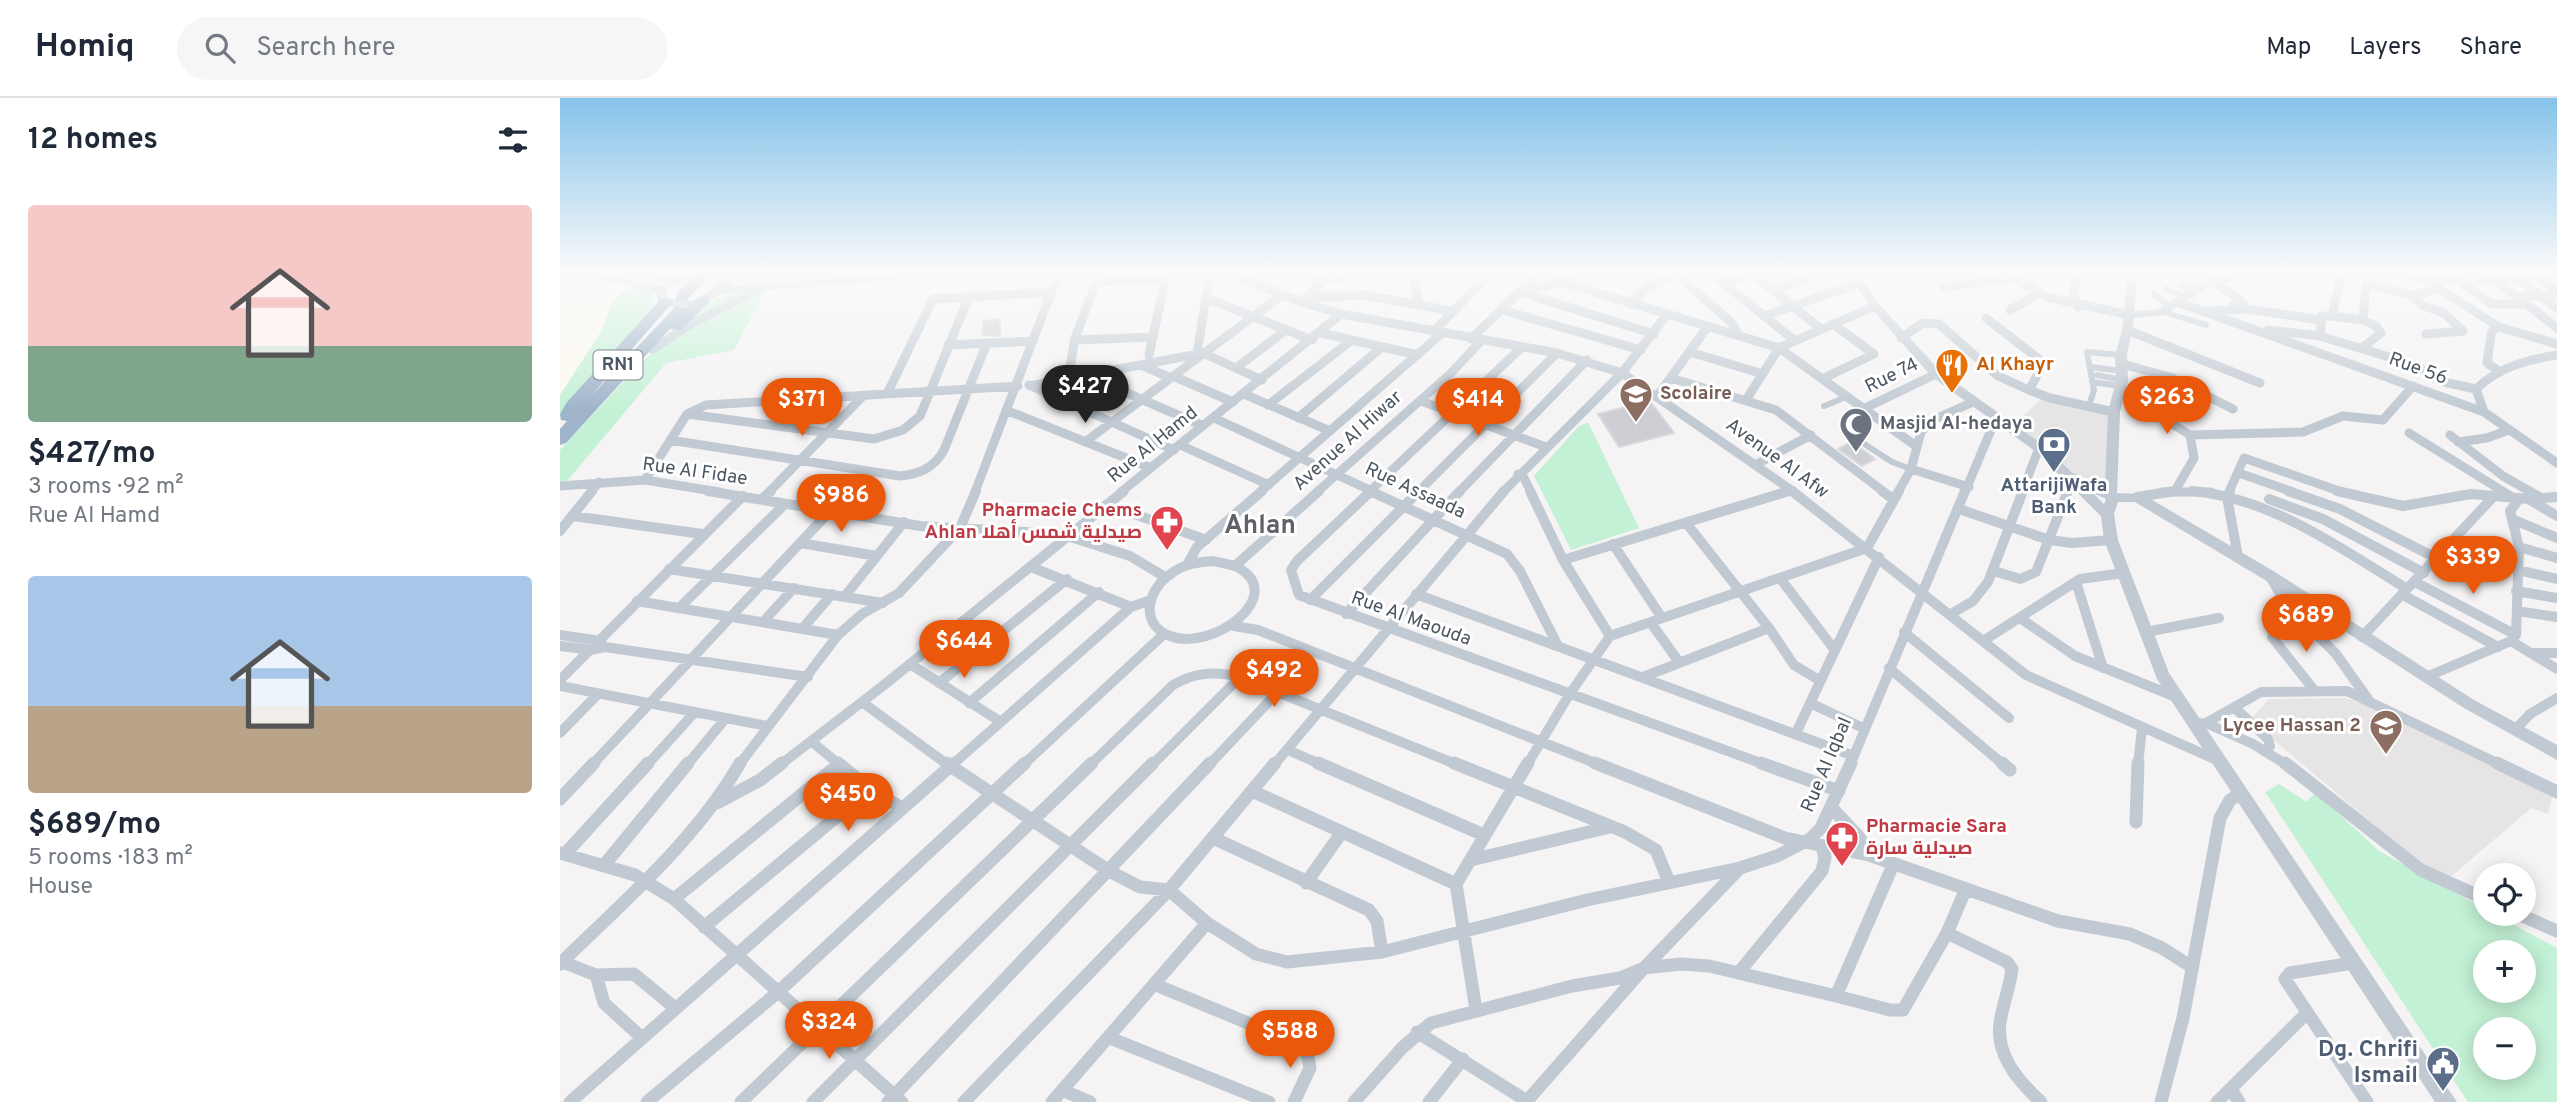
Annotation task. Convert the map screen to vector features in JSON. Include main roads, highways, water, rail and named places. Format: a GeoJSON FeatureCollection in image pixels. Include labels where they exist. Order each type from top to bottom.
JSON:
{"type":"FeatureCollection","features":[{"type":"Feature","properties":{"kind":"highway","name":"RN1"},"geometry":{"type":"LineString","coordinates":[[560,439],[569,421],[663,319]]}},
{"type":"Feature","properties":{"kind":"highway"},"geometry":{"type":"LineString","coordinates":[[569,421],[653,349],[669,319]]}},
{"type":"Feature","properties":{"kind":"main road"},"geometry":{"type":"LineString","coordinates":[[653,349],[702,319]]}},
{"type":"Feature","properties":{"kind":"place","name":"Al Khayr"},"geometry":{"type":"Point","coordinates":[1952,395]}},
{"type":"Feature","properties":{"kind":"place","name":"Scolaire"},"geometry":{"type":"Point","coordinates":[1636,424]}},
{"type":"Feature","properties":{"kind":"place","name":"Masjid Al-hedaya"},"geometry":{"type":"Point","coordinates":[1856,454]}},
{"type":"Feature","properties":{"kind":"place","name":"AttarijiWafa Bank"},"geometry":{"type":"Point","coordinates":[2054,474]}},
{"type":"Feature","properties":{"kind":"place","name":"Pharmacie Chems Ahlan صيدلية شمس أهلا"},"geometry":{"type":"Point","coordinates":[1167,552]}},
{"type":"Feature","properties":{"kind":"place","name":"Lycee Hassan 2"},"geometry":{"type":"Point","coordinates":[2386,756]}},
{"type":"Feature","properties":{"kind":"place","name":"Pharmacie Sara صيدلية سارة"},"geometry":{"type":"Point","coordinates":[1842,868]}},
{"type":"Feature","properties":{"kind":"place","name":"Dg. Chrifi Ismail"},"geometry":{"type":"Point","coordinates":[2443,1093]}},
{"type":"Feature","properties":{"kind":"district","name":"Ahlan"},"geometry":{"type":"Point","coordinates":[1260,526]}}]}
